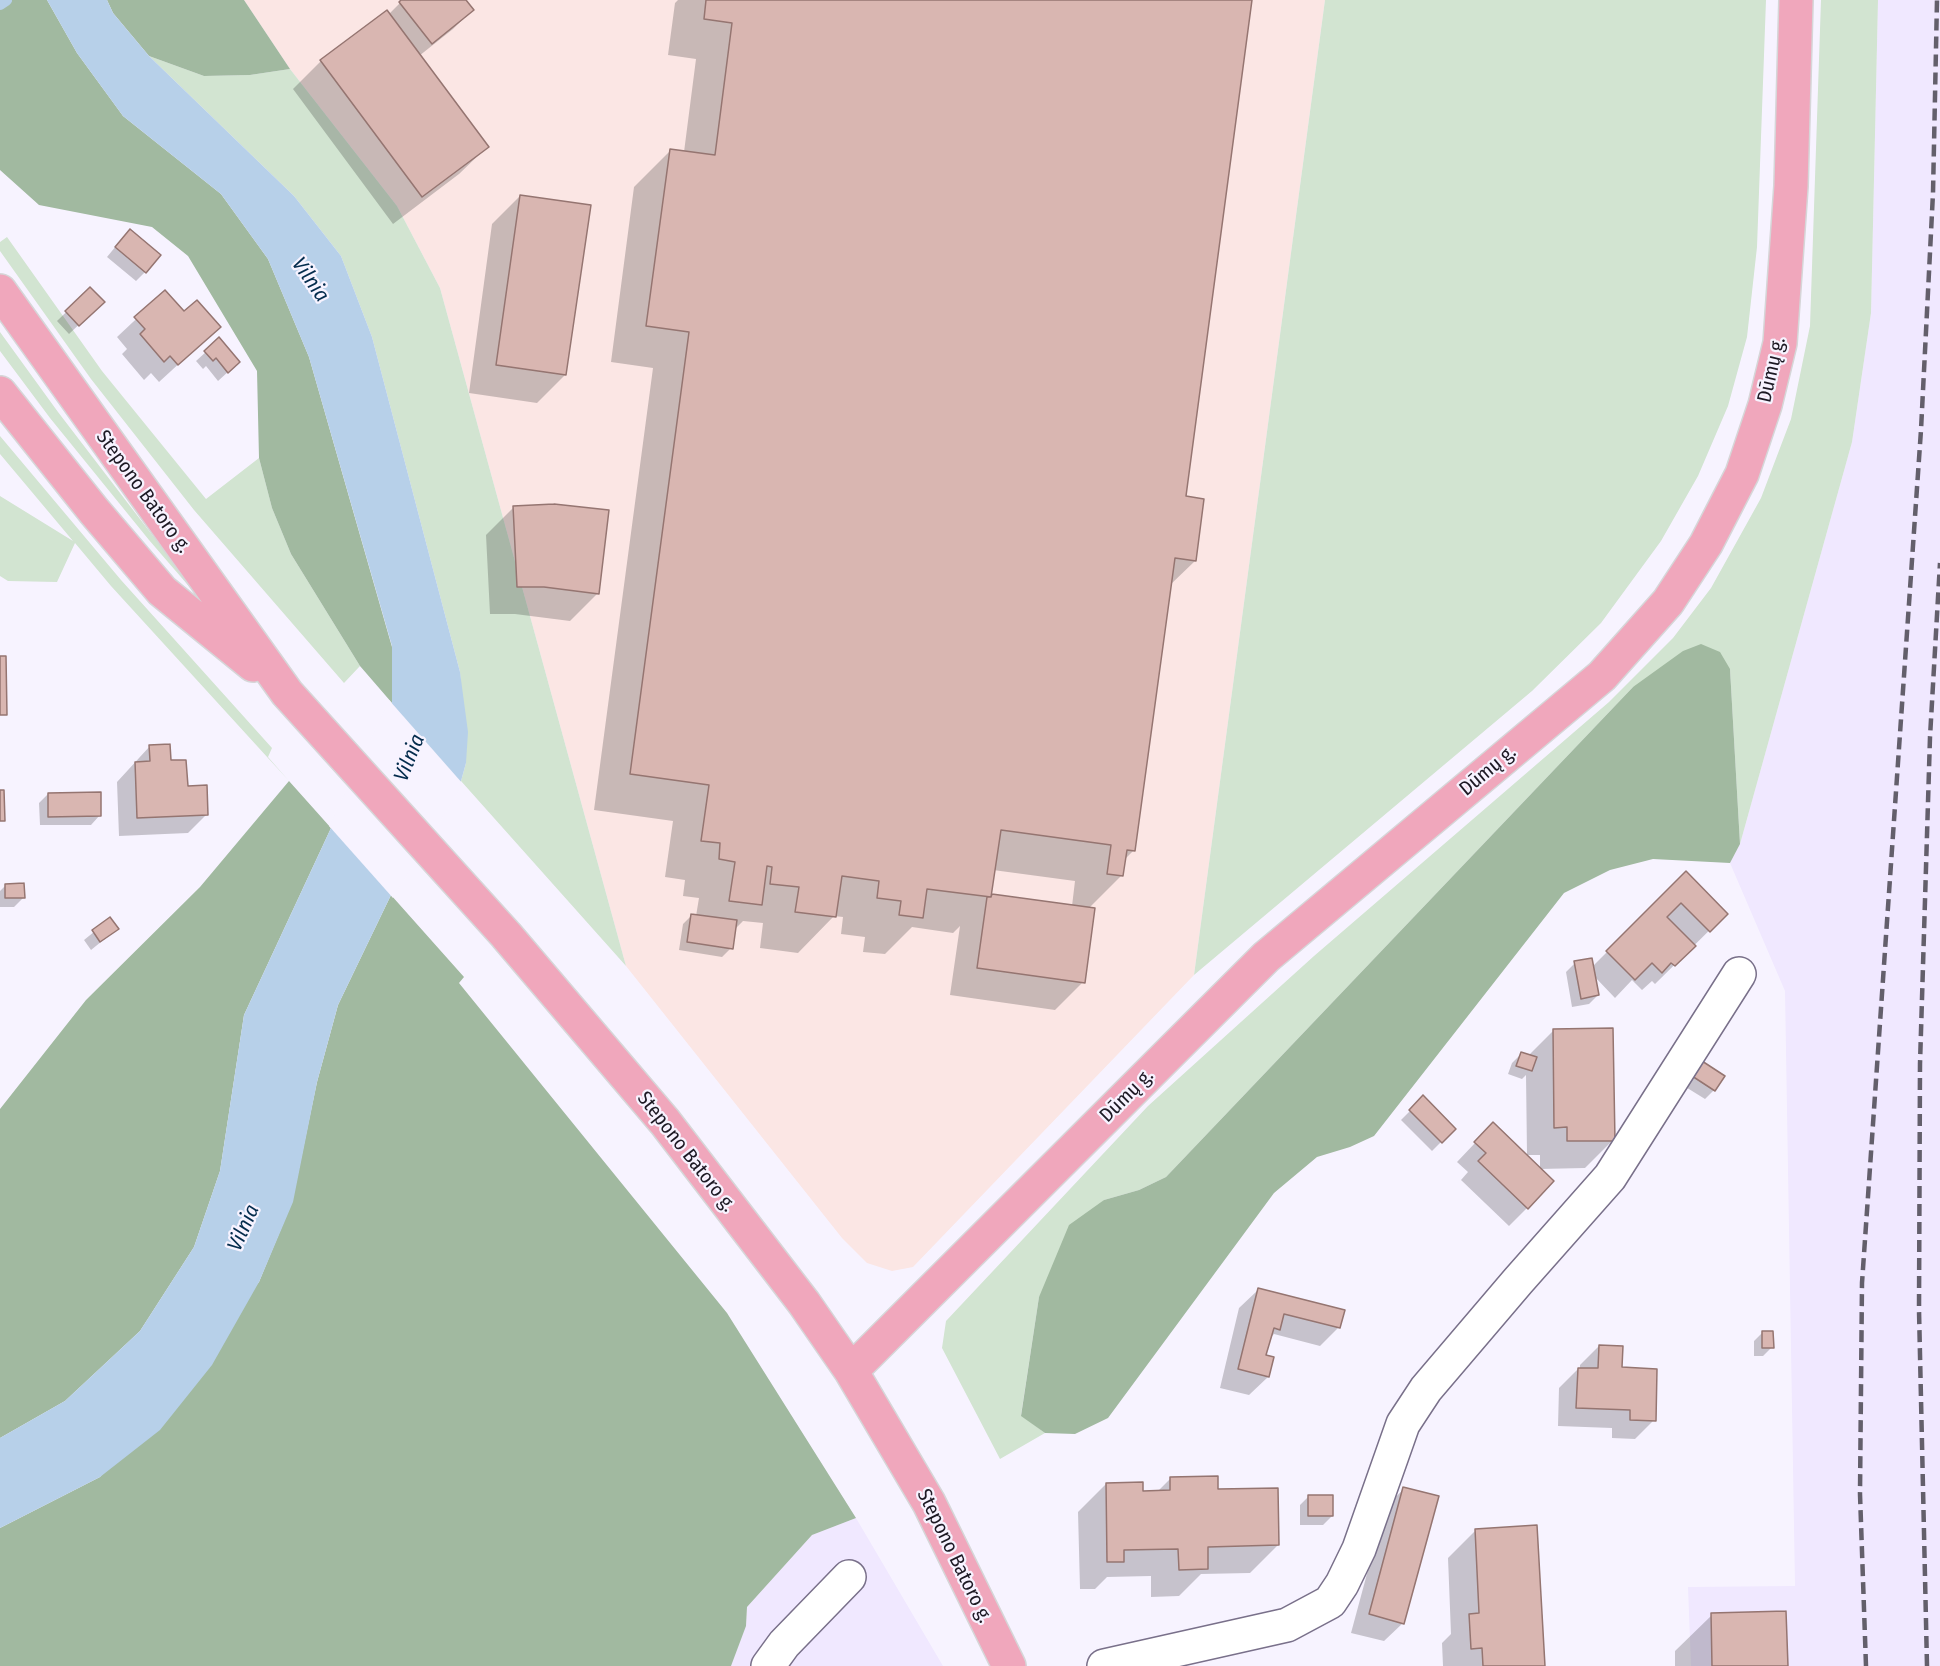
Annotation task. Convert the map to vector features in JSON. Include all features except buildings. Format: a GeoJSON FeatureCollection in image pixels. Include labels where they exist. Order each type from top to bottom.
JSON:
{"type":"FeatureCollection","features":[{"type":"Feature","properties":{"kind":"main road","name":"Dūmų g."},"geometry":{"type":"LineString","coordinates":[[851,1371],[1266,957],[1602,676],[1668,602],[1706,544],[1742,474],[1765,405],[1780,343],[1791,186],[1796,0]]}},
{"type":"Feature","properties":{"kind":"main road","name":"Stepono Batoro g."},"geometry":{"type":"LineString","coordinates":[[0,291],[287,693]]}},
{"type":"Feature","properties":{"kind":"main road","name":"Stepono Batoro g."},"geometry":{"type":"LineString","coordinates":[[0,393],[94,511],[162,591],[287,693],[309,716],[506,935],[665,1122],[804,1303],[851,1371],[929,1503],[1009,1666]]}},
{"type":"Feature","properties":{"kind":"street"},"geometry":{"type":"LineString","coordinates":[[1104,1666],[1287,1625],[1330,1602],[1342,1584],[1359,1549],[1403,1424],[1426,1389],[1610,1177],[1739,974]]}},
{"type":"Feature","properties":{"kind":"street"},"geometry":{"type":"LineString","coordinates":[[768,1666],[784,1644],[849,1577]]}},
{"type":"Feature","properties":{"kind":"shaded area"},"geometry":{"type":"Polygon","coordinates":[[[244,0],[1325,0],[1194,975],[913,1267],[892,1271],[867,1263],[842,1238],[626,966],[440,288],[397,206],[290,69],[244,0]]]}},
{"type":"Feature","properties":{"kind":"shaded area"},"geometry":{"type":"Polygon","coordinates":[[[1878,0],[1940,0],[1940,1666],[1691,1666],[1688,1587],[1795,1586],[1785,991],[1730,863],[1740,844],[1852,442],[1871,313],[1878,0]]]}},
{"type":"Feature","properties":{"kind":"shaded area"},"geometry":{"type":"Polygon","coordinates":[[[856,1518],[943,1666],[731,1666],[746,1626],[747,1607],[812,1535],[856,1518]]]}},
{"type":"Feature","properties":{"kind":"green space"},"geometry":{"type":"Polygon","coordinates":[[[0,0],[47,0],[77,53],[123,116],[221,194],[268,259],[309,357],[392,647],[392,703],[360,666],[291,554],[272,508],[259,458],[257,371],[188,256],[152,227],[39,205],[0,170],[0,0]]]}},
{"type":"Feature","properties":{"kind":"green space"},"geometry":{"type":"Polygon","coordinates":[[[107,0],[244,0],[290,69],[250,75],[204,76],[149,56],[113,13],[107,0]]]}},
{"type":"Feature","properties":{"kind":"green space"},"geometry":{"type":"Polygon","coordinates":[[[1325,0],[1766,0],[1757,247],[1747,337],[1728,406],[1698,476],[1661,541],[1601,623],[1532,691],[1194,975],[1325,0]]]}},
{"type":"Feature","properties":{"kind":"green space"},"geometry":{"type":"Polygon","coordinates":[[[1821,0],[1878,0],[1871,313],[1852,442],[1740,844],[1730,669],[1633,687],[1166,1177],[1139,1190],[1104,1200],[1039,1297],[1021,1415],[1045,1433],[1000,1459],[942,1348],[946,1321],[1148,1106],[1314,956],[1609,702],[1673,638],[1711,588],[1761,498],[1791,419],[1810,326],[1821,0]]]}},
{"type":"Feature","properties":{"kind":"green space"},"geometry":{"type":"Polygon","coordinates":[[[149,56],[204,76],[250,75],[290,69],[397,206],[440,288],[626,966],[461,781],[466,763],[460,672],[372,337],[341,256],[294,196],[149,56]]]}},
{"type":"Feature","properties":{"kind":"green space"},"geometry":{"type":"Polygon","coordinates":[[[7,237],[102,371],[206,499],[259,458],[272,508],[291,554],[360,666],[344,683],[194,510],[91,379],[0,251],[0,242],[7,237]]]}},
{"type":"Feature","properties":{"kind":"green space"},"geometry":{"type":"Polygon","coordinates":[[[0,332],[153,536],[220,616],[218,620],[149,540],[50,418],[0,351],[0,332]]]}},
{"type":"Feature","properties":{"kind":"green space"},"geometry":{"type":"Polygon","coordinates":[[[0,436],[121,580],[272,748],[268,757],[289,781],[111,586],[75,543],[57,582],[8,581],[0,576],[0,496],[73,541],[0,454],[0,436]]]}},
{"type":"Feature","properties":{"kind":"green space"},"geometry":{"type":"Polygon","coordinates":[[[1701,644],[1720,652],[1730,669],[1740,844],[1730,863],[1653,859],[1610,870],[1564,893],[1374,1136],[1350,1147],[1317,1157],[1274,1193],[1108,1418],[1075,1434],[1045,1433],[1021,1416],[1039,1297],[1069,1225],[1104,1200],[1139,1190],[1166,1177],[1633,687],[1683,651],[1701,644]]]}},
{"type":"Feature","properties":{"kind":"green space"},"geometry":{"type":"Polygon","coordinates":[[[289,781],[331,828],[244,1015],[220,1171],[194,1247],[140,1331],[65,1401],[0,1438],[0,1109],[86,1000],[200,887],[289,781]]]}},
{"type":"Feature","properties":{"kind":"green space"},"geometry":{"type":"Polygon","coordinates":[[[391,895],[464,977],[459,983],[727,1313],[856,1518],[812,1535],[747,1607],[746,1626],[731,1666],[0,1666],[0,1528],[100,1477],[259,1282],[292,1202],[317,1082],[338,1005],[391,895]]]}},
{"type":"Feature","properties":{"kind":"water","name":"Vilnia"},"geometry":{"type":"Polygon","coordinates":[[[47,0],[107,0],[113,13],[149,56],[294,196],[341,256],[372,337],[460,672],[468,732],[466,763],[461,781],[391,895],[338,1005],[317,1082],[293,1202],[259,1282],[212,1365],[160,1430],[100,1477],[0,1528],[0,1438],[65,1401],[140,1331],[194,1247],[220,1171],[244,1015],[392,703],[392,646],[309,357],[268,259],[221,194],[123,116],[77,53],[47,0]]]}},
{"type":"Feature","properties":{"kind":"pier"},"geometry":{"type":"Polygon","coordinates":[[[389,700],[463,784],[393,898],[329,826],[389,700]]]}},
{"type":"Feature","properties":{"kind":"waterway"},"geometry":{"type":"LineString","coordinates":[[0,4],[6,0]]}},
{"type":"Feature","properties":{"kind":"railway"},"geometry":{"type":"LineString","coordinates":[[1866,1666],[1860,1494],[1862,1283],[1921,430],[1933,193],[1937,0]]}},
{"type":"Feature","properties":{"kind":"railway"},"geometry":{"type":"LineString","coordinates":[[1927,1666],[1919,1310],[1920,1064],[1930,737],[1940,563]]}}]}
